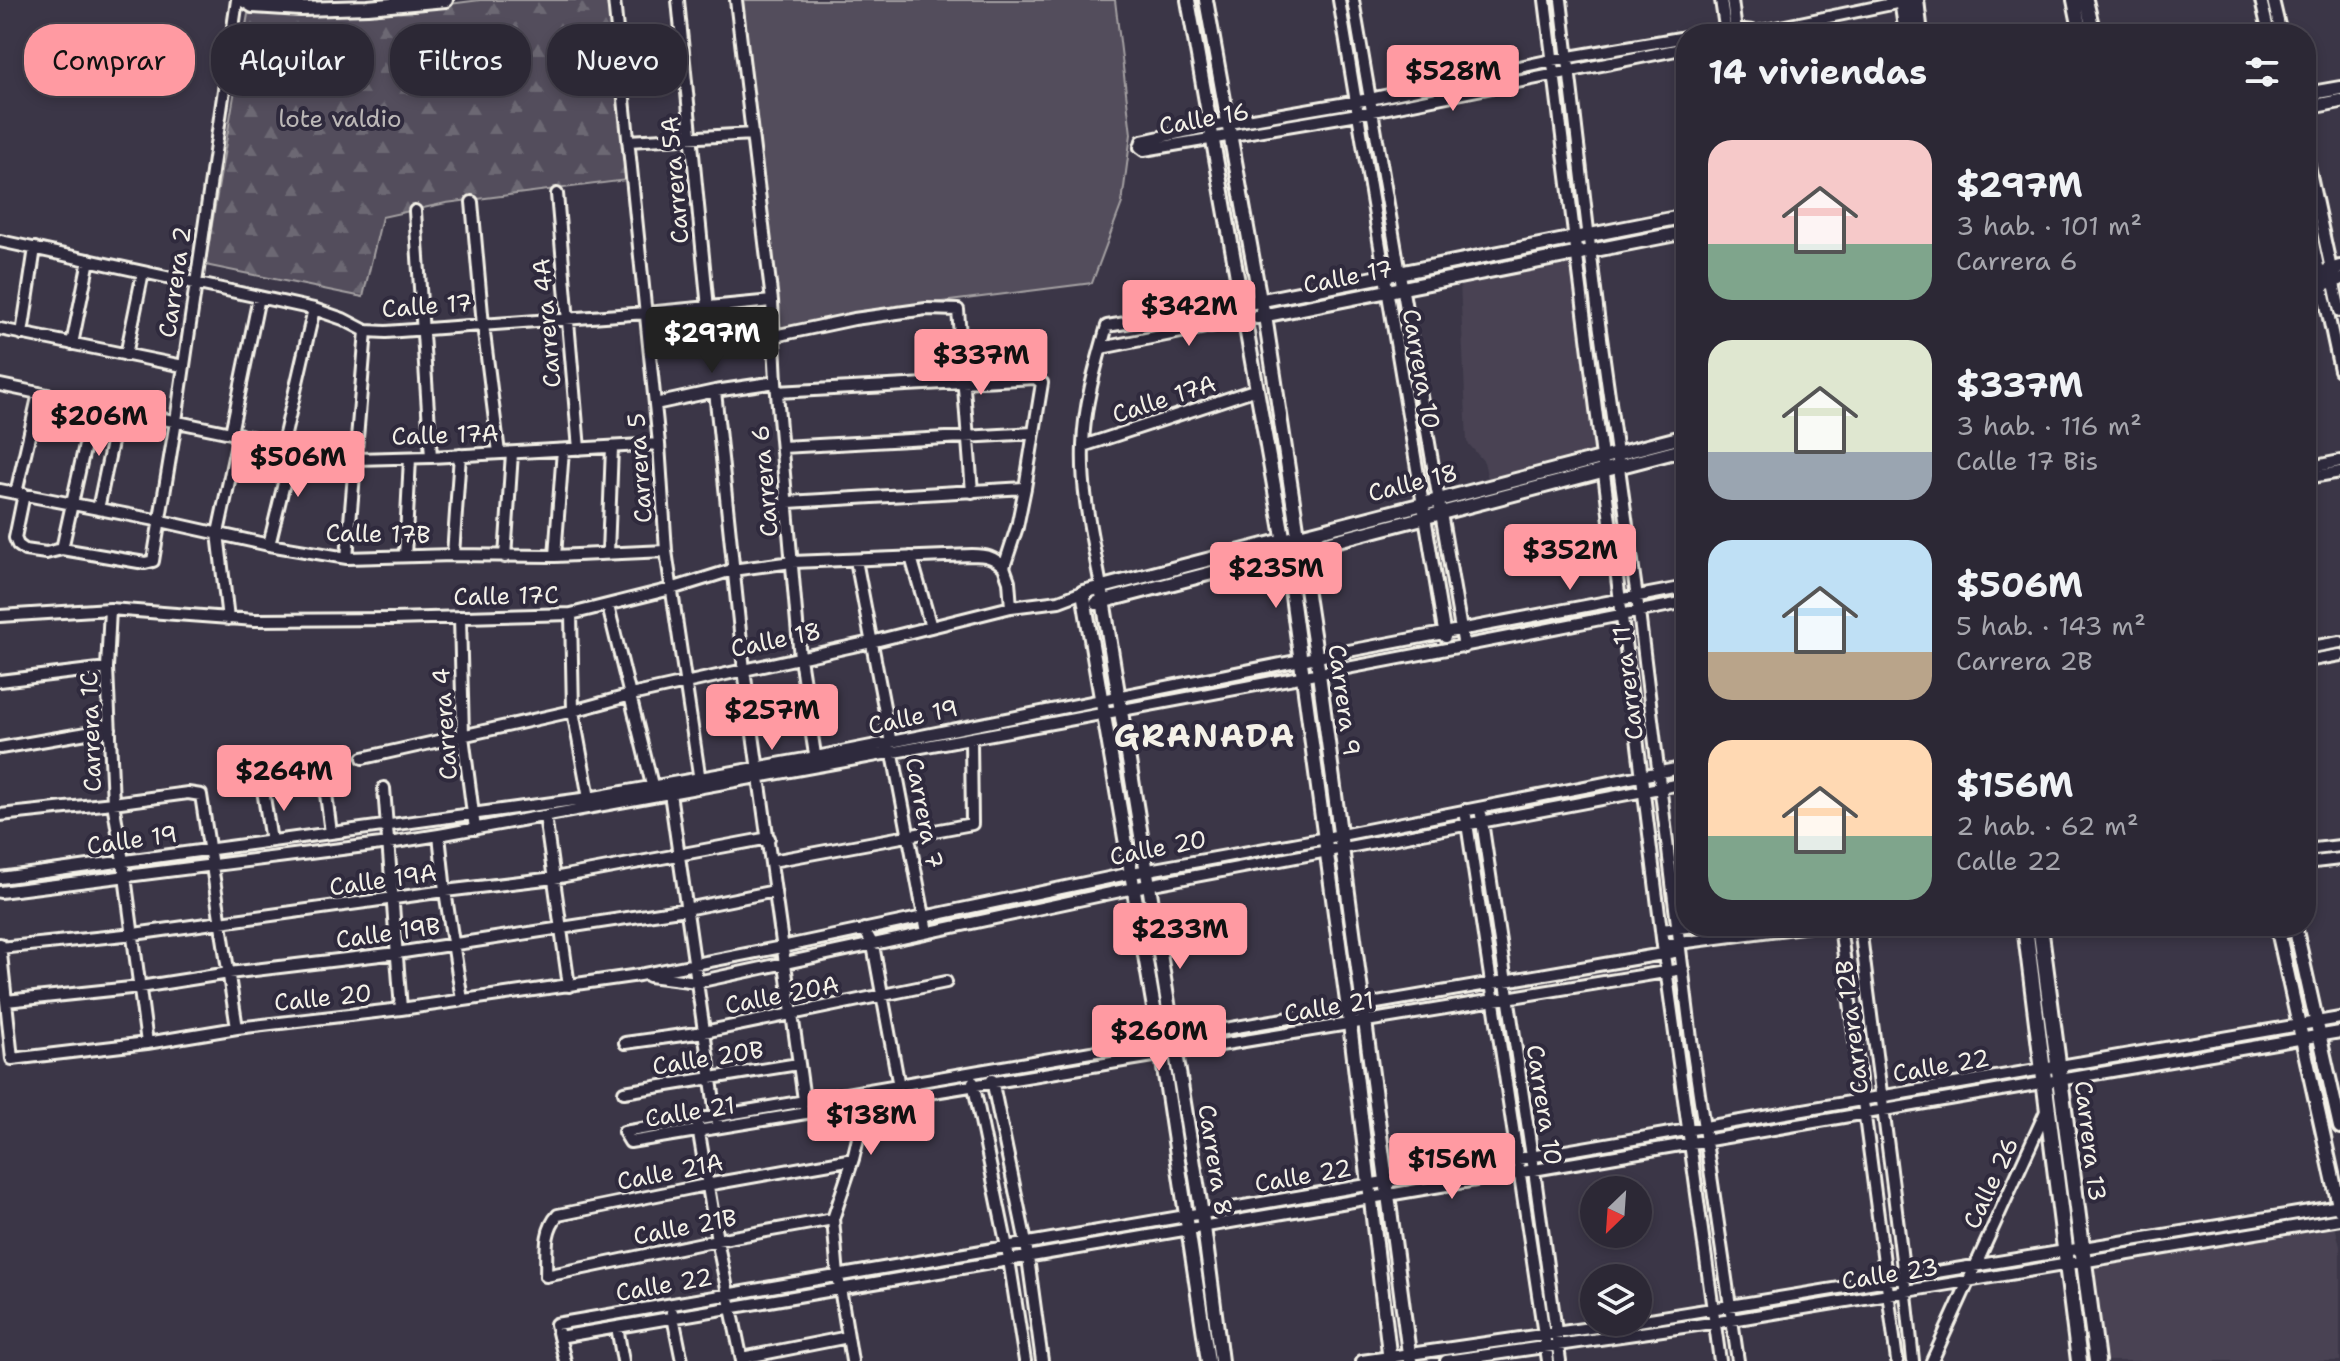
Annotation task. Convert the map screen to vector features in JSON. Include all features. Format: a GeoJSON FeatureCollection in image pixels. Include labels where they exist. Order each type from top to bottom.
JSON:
{"type":"FeatureCollection","features":[{"type":"Feature","properties":{"kind":"main road"},"geometry":{"type":"LineString","coordinates":[[1907,24],[1908,0]]}},
{"type":"Feature","properties":{"kind":"main road"},"geometry":{"type":"LineString","coordinates":[[1908,0],[1916,24]]}},
{"type":"Feature","properties":{"kind":"main road","name":"Carrera 13"},"geometry":{"type":"LineString","coordinates":[[2026,936],[2079,1361]]}},
{"type":"Feature","properties":{"kind":"main road","name":"Carrera 13"},"geometry":{"type":"LineString","coordinates":[[2041,936],[2097,1361]]}},
{"type":"Feature","properties":{"kind":"street","name":"Carrera 2"},"geometry":{"type":"LineString","coordinates":[[62,549],[145,563],[153,561],[237,0]]}},
{"type":"Feature","properties":{"kind":"street"},"geometry":{"type":"LineString","coordinates":[[243,0],[253,6],[301,9],[446,0]]}},
{"type":"Feature","properties":{"kind":"street","name":"Carrera 5"},"geometry":{"type":"LineString","coordinates":[[614,0],[659,444],[666,551],[700,783]]}},
{"type":"Feature","properties":{"kind":"street","name":"Carrera 5A"},"geometry":{"type":"LineString","coordinates":[[678,0],[708,308]]}},
{"type":"Feature","properties":{"kind":"street","name":"Carrera 6"},"geometry":{"type":"LineString","coordinates":[[736,0],[772,301],[776,387],[800,658],[816,762]]}},
{"type":"Feature","properties":{"kind":"street","name":"Carrera 9"},"geometry":{"type":"LineString","coordinates":[[1188,0],[1246,319],[1284,539],[1303,676],[1362,1006],[1409,1357]]}},
{"type":"Feature","properties":{"kind":"street","name":"Carrera 9"},"geometry":{"type":"LineString","coordinates":[[1206,0],[1265,316],[1319,674],[1347,1008],[1390,1359]]}},
{"type":"Feature","properties":{"kind":"street","name":"Carrera 10"},"geometry":{"type":"LineString","coordinates":[[1339,0],[1447,649]]}},
{"type":"Feature","properties":{"kind":"street","name":"Carrera 10"},"geometry":{"type":"LineString","coordinates":[[1353,0],[1464,647]]}},
{"type":"Feature","properties":{"kind":"street","name":"Carrera 11"},"geometry":{"type":"LineString","coordinates":[[1545,0],[1619,600],[1720,1361]]}},
{"type":"Feature","properties":{"kind":"street","name":"Carrera 11"},"geometry":{"type":"LineString","coordinates":[[1561,0],[1598,316],[1676,904]]}},
{"type":"Feature","properties":{"kind":"street"},"geometry":{"type":"LineString","coordinates":[[1721,0],[1728,24]]}},
{"type":"Feature","properties":{"kind":"street"},"geometry":{"type":"LineString","coordinates":[[1730,24],[1732,0]]}},
{"type":"Feature","properties":{"kind":"street"},"geometry":{"type":"LineString","coordinates":[[1794,24],[1908,0]]}},
{"type":"Feature","properties":{"kind":"street"},"geometry":{"type":"LineString","coordinates":[[2074,0],[2079,24]]}},
{"type":"Feature","properties":{"kind":"street"},"geometry":{"type":"LineString","coordinates":[[2086,0],[2092,24]]}},
{"type":"Feature","properties":{"kind":"street"},"geometry":{"type":"LineString","coordinates":[[2261,0],[2267,24]]}},
{"type":"Feature","properties":{"kind":"street"},"geometry":{"type":"LineString","coordinates":[[2273,0],[2279,24]]}},
{"type":"Feature","properties":{"kind":"street","name":"Calle 16"},"geometry":{"type":"LineString","coordinates":[[1212,132],[1144,150],[1140,147],[1142,141],[1229,129],[1552,60],[1676,39]]}},
{"type":"Feature","properties":{"kind":"street","name":"Calle 16"},"geometry":{"type":"LineString","coordinates":[[1229,129],[1358,114],[1676,50]]}},
{"type":"Feature","properties":{"kind":"street"},"geometry":{"type":"LineString","coordinates":[[2316,92],[2340,88]]}},
{"type":"Feature","properties":{"kind":"street"},"geometry":{"type":"LineString","coordinates":[[2316,106],[2340,101]]}},
{"type":"Feature","properties":{"kind":"street"},"geometry":{"type":"LineString","coordinates":[[628,141],[753,134]]}},
{"type":"Feature","properties":{"kind":"street","name":"Carrera 4A"},"geometry":{"type":"LineString","coordinates":[[557,194],[579,449]]}},
{"type":"Feature","properties":{"kind":"street"},"geometry":{"type":"LineString","coordinates":[[472,202],[499,453]]}},
{"type":"Feature","properties":{"kind":"street"},"geometry":{"type":"LineString","coordinates":[[2316,202],[2340,311]]}},
{"type":"Feature","properties":{"kind":"street"},"geometry":{"type":"LineString","coordinates":[[415,211],[431,457]]}},
{"type":"Feature","properties":{"kind":"street","name":"Calle 17"},"geometry":{"type":"LineString","coordinates":[[1676,218],[1243,304],[1107,326],[1101,348],[1676,234]]}},
{"type":"Feature","properties":{"kind":"street"},"geometry":{"type":"LineString","coordinates":[[2316,236],[2331,276],[2340,370]]}},
{"type":"Feature","properties":{"kind":"street","name":"Calle 17"},"geometry":{"type":"LineString","coordinates":[[0,241],[314,309],[366,331],[567,320],[772,301]]}},
{"type":"Feature","properties":{"kind":"street"},"geometry":{"type":"LineString","coordinates":[[22,334],[35,248]]}},
{"type":"Feature","properties":{"kind":"street"},"geometry":{"type":"LineString","coordinates":[[72,344],[89,260]]}},
{"type":"Feature","properties":{"kind":"street"},"geometry":{"type":"LineString","coordinates":[[126,355],[143,272]]}},
{"type":"Feature","properties":{"kind":"street"},"geometry":{"type":"LineString","coordinates":[[228,619],[218,533],[259,297]]}},
{"type":"Feature","properties":{"kind":"street"},"geometry":{"type":"LineString","coordinates":[[269,545],[314,309]]}},
{"type":"Feature","properties":{"kind":"street"},"geometry":{"type":"LineString","coordinates":[[774,336],[798,329],[911,311],[958,310],[972,492]]}},
{"type":"Feature","properties":{"kind":"street"},"geometry":{"type":"LineString","coordinates":[[1583,318],[1598,316]]}},
{"type":"Feature","properties":{"kind":"street"},"geometry":{"type":"LineString","coordinates":[[0,329],[183,366]]}},
{"type":"Feature","properties":{"kind":"street"},"geometry":{"type":"LineString","coordinates":[[347,558],[366,331]]}},
{"type":"Feature","properties":{"kind":"street"},"geometry":{"type":"LineString","coordinates":[[1101,348],[1090,391],[1083,446],[1085,490],[1101,587]]}},
{"type":"Feature","properties":{"kind":"street"},"geometry":{"type":"LineString","coordinates":[[655,404],[715,391],[1035,378],[1042,383],[1025,488],[1004,567],[1009,581],[1011,607]]}},
{"type":"Feature","properties":{"kind":"street","name":"Calle 17A"},"geometry":{"type":"LineString","coordinates":[[0,385],[356,459],[659,444]]}},
{"type":"Feature","properties":{"kind":"street","name":"Calle 17A"},"geometry":{"type":"LineString","coordinates":[[1083,446],[1257,389]]}},
{"type":"Feature","properties":{"kind":"street","name":"Carrera 6"},"geometry":{"type":"LineString","coordinates":[[715,391],[744,670],[806,1113]]}},
{"type":"Feature","properties":{"kind":"street"},"geometry":{"type":"LineString","coordinates":[[39,393],[15,538],[25,550],[46,553],[62,549],[94,404]]}},
{"type":"Feature","properties":{"kind":"street"},"geometry":{"type":"LineString","coordinates":[[98,509],[119,409]]}},
{"type":"Feature","properties":{"kind":"street"},"geometry":{"type":"LineString","coordinates":[[782,447],[1034,433]]}},
{"type":"Feature","properties":{"kind":"street","name":"Calle 18"},"geometry":{"type":"LineString","coordinates":[[1619,460],[1676,440]]}},
{"type":"Feature","properties":{"kind":"street"},"geometry":{"type":"LineString","coordinates":[[608,553],[612,447]]}},
{"type":"Feature","properties":{"kind":"street"},"geometry":{"type":"LineString","coordinates":[[555,556],[563,450]]}},
{"type":"Feature","properties":{"kind":"street","name":"Calle 18"},"geometry":{"type":"LineString","coordinates":[[363,758],[1011,607],[1059,601],[1101,587],[1438,499],[1676,451]]}},
{"type":"Feature","properties":{"kind":"street"},"geometry":{"type":"LineString","coordinates":[[505,557],[512,453]]}},
{"type":"Feature","properties":{"kind":"street"},"geometry":{"type":"LineString","coordinates":[[453,555],[460,455]]}},
{"type":"Feature","properties":{"kind":"street"},"geometry":{"type":"LineString","coordinates":[[405,556],[410,458]]}},
{"type":"Feature","properties":{"kind":"street"},"geometry":{"type":"LineString","coordinates":[[2316,466],[2340,461]]}},
{"type":"Feature","properties":{"kind":"street","name":"Calle 18"},"geometry":{"type":"LineString","coordinates":[[1059,601],[1086,606],[1425,518],[1602,464]]}},
{"type":"Feature","properties":{"kind":"street"},"geometry":{"type":"LineString","coordinates":[[2316,476],[2340,472]]}},
{"type":"Feature","properties":{"kind":"street"},"geometry":{"type":"LineString","coordinates":[[788,502],[1025,488]]}},
{"type":"Feature","properties":{"kind":"street","name":"Calle 17B"},"geometry":{"type":"LineString","coordinates":[[0,490],[347,558],[555,556],[666,551]]}},
{"type":"Feature","properties":{"kind":"street","name":"Calle 17C"},"geometry":{"type":"LineString","coordinates":[[0,616],[110,609],[228,619],[571,614],[732,570],[792,562],[987,555],[1004,567]]}},
{"type":"Feature","properties":{"kind":"street"},"geometry":{"type":"LineString","coordinates":[[911,557],[931,627]]}},
{"type":"Feature","properties":{"kind":"street","name":"Carrera 7"},"geometry":{"type":"LineString","coordinates":[[856,560],[927,932]]}},
{"type":"Feature","properties":{"kind":"street"},"geometry":{"type":"LineString","coordinates":[[1435,577],[1452,576]]}},
{"type":"Feature","properties":{"kind":"street","name":"Carrera 8"},"geometry":{"type":"LineString","coordinates":[[1101,587],[1121,711],[1139,872]]}},
{"type":"Feature","properties":{"kind":"street","name":"Calle 19"},"geometry":{"type":"LineString","coordinates":[[891,748],[949,730],[1001,719],[1676,589]]}},
{"type":"Feature","properties":{"kind":"street","name":"Carrera 8"},"geometry":{"type":"LineString","coordinates":[[1083,592],[1142,887],[1166,1039],[1202,1220],[1221,1361]]}},
{"type":"Feature","properties":{"kind":"street","name":"Calle 19"},"geometry":{"type":"LineString","coordinates":[[0,878],[589,798],[652,785],[700,783],[891,748],[951,743],[1676,604]]}},
{"type":"Feature","properties":{"kind":"street"},"geometry":{"type":"LineString","coordinates":[[608,606],[652,785]]}},
{"type":"Feature","properties":{"kind":"street","name":"Carrera 1C"},"geometry":{"type":"LineString","coordinates":[[110,609],[107,668],[113,803],[134,934],[147,1043]]}},
{"type":"Feature","properties":{"kind":"street"},"geometry":{"type":"LineString","coordinates":[[571,614],[573,711],[589,798]]}},
{"type":"Feature","properties":{"kind":"street","name":"Carrera 4"},"geometry":{"type":"LineString","coordinates":[[460,617],[463,736],[475,829]]}},
{"type":"Feature","properties":{"kind":"street"},"geometry":{"type":"LineString","coordinates":[[2316,646],[2340,642]]}},
{"type":"Feature","properties":{"kind":"street"},"geometry":{"type":"LineString","coordinates":[[2325,645],[2327,657]]}},
{"type":"Feature","properties":{"kind":"street"},"geometry":{"type":"LineString","coordinates":[[2316,659],[2340,655]]}},
{"type":"Feature","properties":{"kind":"street"},"geometry":{"type":"LineString","coordinates":[[0,681],[107,668]]}},
{"type":"Feature","properties":{"kind":"street"},"geometry":{"type":"LineString","coordinates":[[0,748],[110,729]]}},
{"type":"Feature","properties":{"kind":"street"},"geometry":{"type":"LineString","coordinates":[[949,730],[951,743]]}},
{"type":"Feature","properties":{"kind":"street"},"geometry":{"type":"LineString","coordinates":[[772,861],[972,824],[975,739]]}},
{"type":"Feature","properties":{"kind":"street","name":"Calle 20"},"geometry":{"type":"LineString","coordinates":[[639,975],[697,982],[1142,887],[1465,810],[1676,769]]}},
{"type":"Feature","properties":{"kind":"street","name":"Calle 19"},"geometry":{"type":"LineString","coordinates":[[0,892],[389,843],[670,793],[700,783]]}},
{"type":"Feature","properties":{"kind":"street","name":"Calle 20"},"geometry":{"type":"LineString","coordinates":[[6,1001],[12,1059],[147,1043],[237,1028],[401,1009],[639,975],[1139,872],[1469,825],[1676,785]]}},
{"type":"Feature","properties":{"kind":"street"},"geometry":{"type":"LineString","coordinates":[[325,786],[331,833]]}},
{"type":"Feature","properties":{"kind":"street"},"geometry":{"type":"LineString","coordinates":[[384,788],[401,1009]]}},
{"type":"Feature","properties":{"kind":"street"},"geometry":{"type":"LineString","coordinates":[[263,790],[271,841]]}},
{"type":"Feature","properties":{"kind":"street"},"geometry":{"type":"LineString","coordinates":[[0,815],[188,793],[201,795],[237,1028]]}},
{"type":"Feature","properties":{"kind":"street"},"geometry":{"type":"LineString","coordinates":[[670,793],[717,1122]]}},
{"type":"Feature","properties":{"kind":"street","name":"Carrera 10"},"geometry":{"type":"LineString","coordinates":[[1480,808],[1534,1170],[1550,1341],[1548,1361]]}},
{"type":"Feature","properties":{"kind":"street","name":"Carrera 10"},"geometry":{"type":"LineString","coordinates":[[1465,810],[1516,1159],[1550,1341],[1560,1361]]}},
{"type":"Feature","properties":{"kind":"street"},"geometry":{"type":"LineString","coordinates":[[545,816],[569,986]]}},
{"type":"Feature","properties":{"kind":"street"},"geometry":{"type":"LineString","coordinates":[[439,835],[462,1000]]}},
{"type":"Feature","properties":{"kind":"street","name":"Calle 19A"},"geometry":{"type":"LineString","coordinates":[[0,946],[134,934],[554,878],[769,838]]}},
{"type":"Feature","properties":{"kind":"street"},"geometry":{"type":"LineString","coordinates":[[2316,849],[2340,846]]}},
{"type":"Feature","properties":{"kind":"street"},"geometry":{"type":"LineString","coordinates":[[2316,862],[2340,859]]}},
{"type":"Feature","properties":{"kind":"street","name":"Calle 19B"},"geometry":{"type":"LineString","coordinates":[[6,1001],[140,987],[397,953],[686,909],[775,891]]}},
{"type":"Feature","properties":{"kind":"street"},"geometry":{"type":"LineString","coordinates":[[1658,899],[1675,896]]}},
{"type":"Feature","properties":{"kind":"street"},"geometry":{"type":"LineString","coordinates":[[1662,930],[1676,928]]}},
{"type":"Feature","properties":{"kind":"street"},"geometry":{"type":"LineString","coordinates":[[864,929],[873,945],[900,1098]]}},
{"type":"Feature","properties":{"kind":"street","name":"Carrera 11"},"geometry":{"type":"LineString","coordinates":[[1679,936],[1738,1361]]}},
{"type":"Feature","properties":{"kind":"street","name":"Calle 21"},"geometry":{"type":"LineString","coordinates":[[717,1122],[805,1101],[1490,984],[1664,949],[1748,936]]}},
{"type":"Feature","properties":{"kind":"street","name":"Carrera 12B"},"geometry":{"type":"LineString","coordinates":[[1841,936],[1897,1361]]}},
{"type":"Feature","properties":{"kind":"street","name":"Carrera 12B"},"geometry":{"type":"LineString","coordinates":[[1861,936],[1913,1361]]}},
{"type":"Feature","properties":{"kind":"street"},"geometry":{"type":"LineString","coordinates":[[2279,936],[2340,1208]]}},
{"type":"Feature","properties":{"kind":"street"},"geometry":{"type":"LineString","coordinates":[[2297,936],[2340,1127]]}},
{"type":"Feature","properties":{"kind":"street"},"geometry":{"type":"LineString","coordinates":[[0,946],[6,1001]]}},
{"type":"Feature","properties":{"kind":"street","name":"Calle 21"},"geometry":{"type":"LineString","coordinates":[[698,1125],[630,1142],[624,1132],[806,1113],[1683,969]]}},
{"type":"Feature","properties":{"kind":"street"},"geometry":{"type":"LineString","coordinates":[[2289,978],[2306,975]]}},
{"type":"Feature","properties":{"kind":"street","name":"Calle 20A"},"geometry":{"type":"LineString","coordinates":[[625,1043],[704,1032],[946,982]]}},
{"type":"Feature","properties":{"kind":"street","name":"Calle 22"},"geometry":{"type":"LineString","coordinates":[[2059,1073],[2139,1066],[2318,1028],[2340,1018]]}},
{"type":"Feature","properties":{"kind":"street","name":"Calle 22"},"geometry":{"type":"LineString","coordinates":[[2318,1028],[2340,1032]]}},
{"type":"Feature","properties":{"kind":"street","name":"Calle 22"},"geometry":{"type":"LineString","coordinates":[[1187,1223],[1026,1243],[556,1324],[559,1337],[673,1318],[1028,1257],[1202,1220],[1369,1191],[1534,1170],[1883,1110],[2059,1073],[2137,1053],[2301,1032]]}},
{"type":"Feature","properties":{"kind":"street"},"geometry":{"type":"LineString","coordinates":[[2137,1053],[2139,1066]]}},
{"type":"Feature","properties":{"kind":"street","name":"Carrera 8"},"geometry":{"type":"LineString","coordinates":[[1169,1054],[1187,1223],[1208,1361]]}},
{"type":"Feature","properties":{"kind":"street","name":"Calle 20B"},"geometry":{"type":"LineString","coordinates":[[624,1092],[798,1064]]}},
{"type":"Feature","properties":{"kind":"street"},"geometry":{"type":"LineString","coordinates":[[990,1070],[1026,1243],[1042,1361]]}},
{"type":"Feature","properties":{"kind":"street"},"geometry":{"type":"LineString","coordinates":[[972,1073],[1007,1247],[1025,1361]]}},
{"type":"Feature","properties":{"kind":"street"},"geometry":{"type":"LineString","coordinates":[[2311,1076],[2328,1074]]}},
{"type":"Feature","properties":{"kind":"street","name":"Calle 22"},"geometry":{"type":"LineString","coordinates":[[1387,1188],[1516,1159],[1880,1097],[2043,1076]]}},
{"type":"Feature","properties":{"kind":"street"},"geometry":{"type":"LineString","coordinates":[[852,1361],[838,1276],[833,1219],[853,1159],[867,1103],[866,1091]]}},
{"type":"Feature","properties":{"kind":"street","name":"Calle 26"},"geometry":{"type":"LineString","coordinates":[[1932,1361],[2047,1109]]}},
{"type":"Feature","properties":{"kind":"street"},"geometry":{"type":"LineString","coordinates":[[698,1125],[706,1185],[742,1360],[848,1337]]}},
{"type":"Feature","properties":{"kind":"street","name":"Calle 21A"},"geometry":{"type":"LineString","coordinates":[[546,1276],[547,1234],[558,1215],[853,1159]]}},
{"type":"Feature","properties":{"kind":"street"},"geometry":{"type":"LineString","coordinates":[[1876,1206],[1895,1204]]}},
{"type":"Feature","properties":{"kind":"street","name":"Calle 23"},"geometry":{"type":"LineString","coordinates":[[1362,1361],[1732,1320],[1969,1282],[2214,1227],[2340,1208]]}},
{"type":"Feature","properties":{"kind":"street","name":"Calle 21B"},"geometry":{"type":"LineString","coordinates":[[546,1276],[833,1219]]}},
{"type":"Feature","properties":{"kind":"street","name":"Calle 23"},"geometry":{"type":"LineString","coordinates":[[2083,1255],[2218,1239],[2340,1219]]}},
{"type":"Feature","properties":{"kind":"street"},"geometry":{"type":"LineString","coordinates":[[2214,1227],[2218,1239]]}},
{"type":"Feature","properties":{"kind":"street","name":"Calle 23"},"geometry":{"type":"LineString","coordinates":[[1652,1319],[1975,1266],[2066,1258]]}},
{"type":"Feature","properties":{"kind":"street"},"geometry":{"type":"LineString","coordinates":[[670,1304],[682,1361]]}},
{"type":"Feature","properties":{"kind":"street"},"geometry":{"type":"LineString","coordinates":[[617,1327],[623,1361]]}},
{"type":"Feature","properties":{"kind":"street","name":"Calle 23"},"geometry":{"type":"LineString","coordinates":[[1446,1361],[1580,1334]]}},
{"type":"Feature","properties":{"kind":"street"},"geometry":{"type":"LineString","coordinates":[[559,1337],[565,1361]]}},
{"type":"Feature","properties":{"kind":"shaded area"},"geometry":{"type":"Polygon","coordinates":[[[1571,260],[1597,454],[1489,484],[1484,462],[1467,442],[1460,282],[1571,260]]]}},
{"type":"Feature","properties":{"kind":"shaded area"},"geometry":{"type":"Polygon","coordinates":[[[2334,1221],[2340,1246],[2340,1361],[2105,1361],[2089,1263],[2334,1221]]]}},
{"type":"Feature","properties":{"kind":"green space","name":"lote valdio"},"geometry":{"type":"Polygon","coordinates":[[[480,0],[611,0],[613,24],[547,24],[547,96],[620,96],[627,180],[446,203],[382,217],[363,297],[205,265],[234,96],[374,96],[374,24],[246,24],[248,14],[388,12],[480,0]]]}},
{"type":"Feature","properties":{"kind":"green space"},"geometry":{"type":"Polygon","coordinates":[[[741,0],[1115,0],[1131,134],[1122,203],[1092,283],[926,304],[774,335],[741,0]]]}},
{"type":"Feature","properties":{"kind":"district","name":"GRANADA"},"geometry":{"type":"Point","coordinates":[1205,735]}}]}
